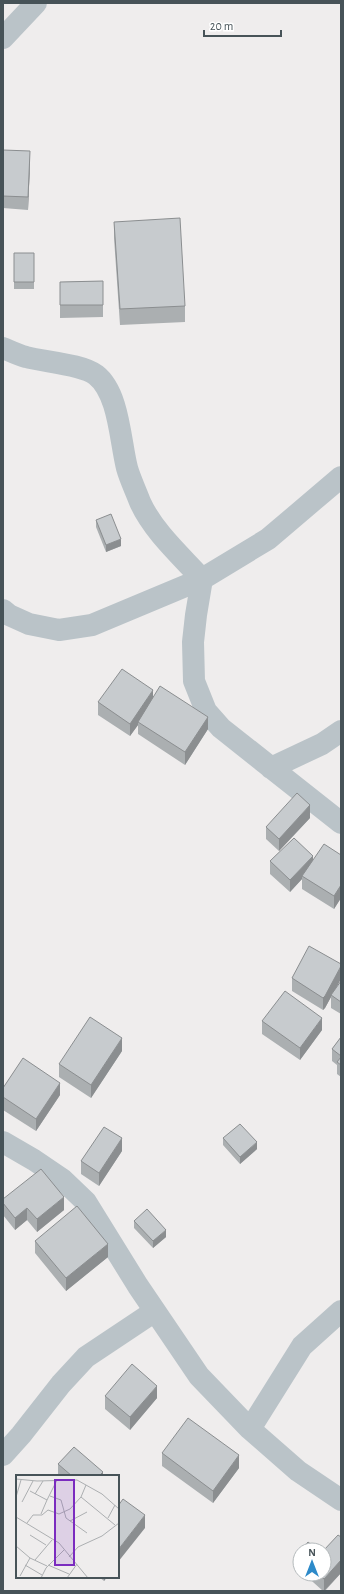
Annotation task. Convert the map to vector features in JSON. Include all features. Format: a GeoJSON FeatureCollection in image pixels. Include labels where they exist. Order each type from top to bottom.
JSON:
{"type":"FeatureCollection","features":[{"type":"Feature","properties":{"kind":"street"},"geometry":{"type":"LineString","coordinates":[[3,38],[36,3]]}},
{"type":"Feature","properties":{"kind":"street"},"geometry":{"type":"LineString","coordinates":[[3,348],[25,357],[94,373],[103,382],[112,400],[128,468],[141,503],[152,521],[166,539],[202,579]]}},
{"type":"Feature","properties":{"kind":"street"},"geometry":{"type":"LineString","coordinates":[[3,610],[9,615],[29,624],[59,630],[92,625],[202,579],[268,539],[341,478]]}},
{"type":"Feature","properties":{"kind":"street"},"geometry":{"type":"LineString","coordinates":[[202,579],[193,642],[194,681],[206,711],[221,728],[341,823]]}},
{"type":"Feature","properties":{"kind":"street"},"geometry":{"type":"LineString","coordinates":[[271,768],[322,744],[341,731]]}},
{"type":"Feature","properties":{"kind":"street"},"geometry":{"type":"LineString","coordinates":[[3,1142],[34,1160],[62,1179],[86,1202],[155,1311],[199,1376],[250,1429],[298,1471],[341,1500]]}},
{"type":"Feature","properties":{"kind":"street"},"geometry":{"type":"LineString","coordinates":[[3,1455],[21,1435],[61,1384],[86,1357],[155,1311]]}},
{"type":"Feature","properties":{"kind":"street"},"geometry":{"type":"LineString","coordinates":[[250,1429],[302,1346],[341,1311]]}},
{"type":"Feature","properties":{"kind":"building"},"geometry":{"type":"Polygon","coordinates":[[[3,150],[30,151],[28,197],[3,196],[3,150]]]}},
{"type":"Feature","properties":{"kind":"building"},"geometry":{"type":"Polygon","coordinates":[[[180,218],[185,306],[120,309],[114,222],[180,218]]]}},
{"type":"Feature","properties":{"kind":"building"},"geometry":{"type":"Polygon","coordinates":[[[14,253],[34,253],[34,282],[14,282],[14,253]]]}},
{"type":"Feature","properties":{"kind":"building"},"geometry":{"type":"Polygon","coordinates":[[[103,281],[103,305],[60,305],[60,282],[103,281]]]}},
{"type":"Feature","properties":{"kind":"building"},"geometry":{"type":"Polygon","coordinates":[[[111,514],[121,539],[106,545],[96,520],[111,514]]]}},
{"type":"Feature","properties":{"kind":"building"},"geometry":{"type":"Polygon","coordinates":[[[122,669],[153,690],[130,724],[98,702],[122,669]]]}},
{"type":"Feature","properties":{"kind":"building"},"geometry":{"type":"Polygon","coordinates":[[[160,686],[208,717],[185,752],[138,722],[160,686]]]}},
{"type":"Feature","properties":{"kind":"building"},"geometry":{"type":"Polygon","coordinates":[[[297,793],[310,805],[279,839],[266,827],[297,793]]]}},
{"type":"Feature","properties":{"kind":"building"},"geometry":{"type":"Polygon","coordinates":[[[294,838],[313,856],[290,880],[270,861],[294,838]]]}},
{"type":"Feature","properties":{"kind":"building"},"geometry":{"type":"Polygon","coordinates":[[[324,844],[341,855],[341,885],[334,896],[302,876],[324,844]]]}},
{"type":"Feature","properties":{"kind":"building"},"geometry":{"type":"Polygon","coordinates":[[[309,946],[341,964],[323,998],[292,978],[309,946]]]}},
{"type":"Feature","properties":{"kind":"building"},"geometry":{"type":"Polygon","coordinates":[[[341,981],[341,1002],[331,995],[341,981]]]}},
{"type":"Feature","properties":{"kind":"building"},"geometry":{"type":"Polygon","coordinates":[[[285,991],[322,1018],[300,1048],[262,1021],[285,991]]]}},
{"type":"Feature","properties":{"kind":"building"},"geometry":{"type":"Polygon","coordinates":[[[90,1017],[122,1038],[91,1085],[59,1064],[90,1017]]]}},
{"type":"Feature","properties":{"kind":"building"},"geometry":{"type":"Polygon","coordinates":[[[341,1037],[341,1056],[332,1049],[341,1037]]]}},
{"type":"Feature","properties":{"kind":"building"},"geometry":{"type":"Polygon","coordinates":[[[341,1057],[341,1065],[337,1062],[341,1057]]]}},
{"type":"Feature","properties":{"kind":"building"},"geometry":{"type":"Polygon","coordinates":[[[23,1058],[60,1083],[36,1119],[3,1097],[3,1088],[23,1058]]]}},
{"type":"Feature","properties":{"kind":"building"},"geometry":{"type":"Polygon","coordinates":[[[240,1124],[257,1142],[240,1157],[223,1138],[240,1124]]]}},
{"type":"Feature","properties":{"kind":"building"},"geometry":{"type":"Polygon","coordinates":[[[104,1127],[122,1138],[99,1173],[81,1161],[104,1127]]]}},
{"type":"Feature","properties":{"kind":"building"},"geometry":{"type":"Polygon","coordinates":[[[41,1169],[64,1197],[37,1219],[27,1208],[15,1218],[3,1203],[3,1199],[41,1169]]]}},
{"type":"Feature","properties":{"kind":"building"},"geometry":{"type":"Polygon","coordinates":[[[77,1206],[108,1244],[66,1278],[35,1241],[77,1206]]]}},
{"type":"Feature","properties":{"kind":"building"},"geometry":{"type":"Polygon","coordinates":[[[147,1209],[166,1230],[153,1241],[134,1221],[147,1209]]]}},
{"type":"Feature","properties":{"kind":"building"},"geometry":{"type":"Polygon","coordinates":[[[132,1364],[157,1386],[130,1417],[105,1396],[132,1364]]]}},
{"type":"Feature","properties":{"kind":"building"},"geometry":{"type":"Polygon","coordinates":[[[188,1418],[239,1455],[213,1491],[162,1453],[188,1418]]]}},
{"type":"Feature","properties":{"kind":"building"},"geometry":{"type":"Polygon","coordinates":[[[74,1447],[103,1472],[100,1475],[71,1475],[58,1464],[74,1447]]]}},
{"type":"Feature","properties":{"kind":"building"},"geometry":{"type":"Polygon","coordinates":[[[123,1499],[145,1515],[119,1549],[119,1505],[123,1499]]]}},
{"type":"Feature","properties":{"kind":"building"},"geometry":{"type":"Polygon","coordinates":[[[338,1535],[341,1537],[341,1560],[332,1570],[332,1542],[338,1535]]]}}]}
